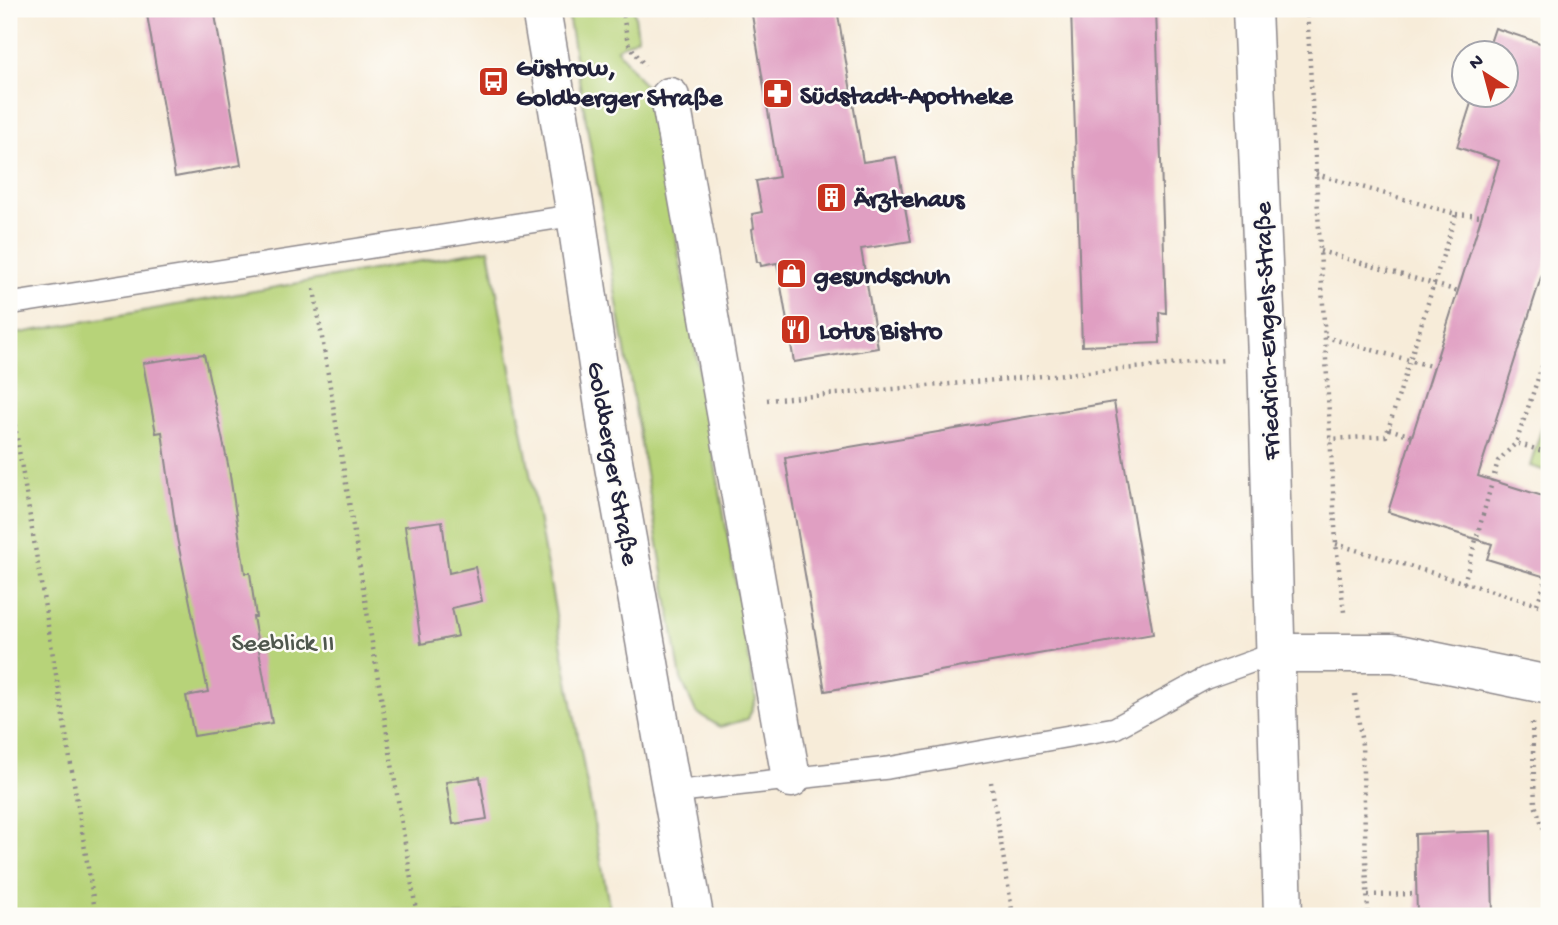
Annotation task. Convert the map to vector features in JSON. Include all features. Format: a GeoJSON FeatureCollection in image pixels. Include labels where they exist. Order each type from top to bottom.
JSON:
{"type":"FeatureCollection","features":[{"type":"Feature","properties":{"kind":"street","name":"Goldberger Straße"},"geometry":{"type":"LineString","coordinates":[[541,9],[576,215],[607,427],[694,916]]}},
{"type":"Feature","properties":{"kind":"street","name":"Friedrich-Engels-Straße"},"geometry":{"type":"LineString","coordinates":[[1252,9],[1267,356],[1283,916]]}},
{"type":"Feature","properties":{"kind":"street"},"geometry":{"type":"LineString","coordinates":[[670,97],[791,778]]}},
{"type":"Feature","properties":{"kind":"street"},"geometry":{"type":"LineString","coordinates":[[1276,653],[1394,653],[1540,683]]}},
{"type":"Feature","properties":{"kind":"lane"},"geometry":{"type":"LineString","coordinates":[[9,304],[576,215]]}},
{"type":"Feature","properties":{"kind":"lane"},"geometry":{"type":"LineString","coordinates":[[672,792],[888,768],[1115,728],[1206,678],[1276,653]]}},
{"type":"Feature","properties":{"kind":"path"},"geometry":{"type":"LineString","coordinates":[[622,9],[628,43],[670,97]]}},
{"type":"Feature","properties":{"kind":"path"},"geometry":{"type":"LineString","coordinates":[[1307,9],[1336,544],[1362,745],[1368,916]]}},
{"type":"Feature","properties":{"kind":"path"},"geometry":{"type":"LineString","coordinates":[[1316,174],[1457,214],[1482,216]]}},
{"type":"Feature","properties":{"kind":"path"},"geometry":{"type":"LineString","coordinates":[[1330,439],[1387,436],[1457,214]]}},
{"type":"Feature","properties":{"kind":"path"},"geometry":{"type":"LineString","coordinates":[[1320,251],[1458,291]]}},
{"type":"Feature","properties":{"kind":"path"},"geometry":{"type":"LineString","coordinates":[[309,257],[417,916]]}},
{"type":"Feature","properties":{"kind":"path"},"geometry":{"type":"LineString","coordinates":[[1325,337],[1434,367]]}},
{"type":"Feature","properties":{"kind":"path"},"geometry":{"type":"LineString","coordinates":[[1464,583],[1498,461],[1516,443],[1549,346]]}},
{"type":"Feature","properties":{"kind":"path"},"geometry":{"type":"LineString","coordinates":[[724,404],[1267,356]]}},
{"type":"Feature","properties":{"kind":"path"},"geometry":{"type":"LineString","coordinates":[[9,390],[96,916]]}},
{"type":"Feature","properties":{"kind":"path"},"geometry":{"type":"LineString","coordinates":[[1389,429],[1412,436]]}},
{"type":"Feature","properties":{"kind":"path"},"geometry":{"type":"LineString","coordinates":[[1516,443],[1549,453]]}},
{"type":"Feature","properties":{"kind":"path"},"geometry":{"type":"LineString","coordinates":[[1336,544],[1549,608]]}},
{"type":"Feature","properties":{"kind":"path"},"geometry":{"type":"LineString","coordinates":[[1537,604],[1547,577]]}},
{"type":"Feature","properties":{"kind":"path"},"geometry":{"type":"LineString","coordinates":[[1540,683],[1535,806],[1549,843]]}},
{"type":"Feature","properties":{"kind":"path"},"geometry":{"type":"LineString","coordinates":[[986,752],[1013,916]]}},
{"type":"Feature","properties":{"kind":"path"},"geometry":{"type":"LineString","coordinates":[[1368,895],[1416,894]]}},
{"type":"Feature","properties":{"kind":"green space"},"geometry":{"type":"Polygon","coordinates":[[[567,9],[634,9],[638,37],[617,49],[651,94],[756,699],[748,719],[720,727],[696,712],[681,679],[567,9]]]}},
{"type":"Feature","properties":{"kind":"green space","name":"Seeblick II"},"geometry":{"type":"Polygon","coordinates":[[[489,249],[611,916],[9,916],[9,335],[489,249]]]}},
{"type":"Feature","properties":{"kind":"green space"},"geometry":{"type":"Polygon","coordinates":[[[1549,405],[1549,472],[1530,466],[1549,405]]]}},
{"type":"Feature","properties":{"kind":"building"},"geometry":{"type":"Polygon","coordinates":[[[146,9],[214,9],[241,165],[175,177],[146,9]]]}},
{"type":"Feature","properties":{"kind":"building","name":"Ärztehaus"},"geometry":{"type":"Polygon","coordinates":[[[751,9],[837,9],[863,162],[896,157],[911,241],[861,249],[878,348],[794,362],[777,263],[761,266],[760,262],[757,262],[752,229],[752,214],[762,212],[756,181],[779,177],[751,9]]]}},
{"type":"Feature","properties":{"kind":"building"},"geometry":{"type":"Polygon","coordinates":[[[1071,9],[1156,9],[1166,313],[1159,312],[1160,343],[1082,346],[1071,9]]]}},
{"type":"Feature","properties":{"kind":"building"},"geometry":{"type":"Polygon","coordinates":[[[1495,28],[1549,46],[1549,252],[1478,476],[1549,498],[1549,578],[1487,559],[1492,544],[1388,512],[1499,161],[1457,147],[1470,108],[1520,108],[1520,38],[1492,38],[1495,28]]]}},
{"type":"Feature","properties":{"kind":"building"},"geometry":{"type":"Polygon","coordinates":[[[204,354],[229,469],[245,573],[250,573],[256,617],[253,617],[272,723],[194,736],[186,696],[208,692],[177,538],[162,432],[156,433],[143,363],[204,354]]]}},
{"type":"Feature","properties":{"kind":"building"},"geometry":{"type":"Polygon","coordinates":[[[1114,402],[1153,634],[825,691],[785,458],[1114,402]]]}},
{"type":"Feature","properties":{"kind":"building"},"geometry":{"type":"Polygon","coordinates":[[[442,521],[449,573],[475,567],[482,601],[452,608],[458,636],[421,644],[405,526],[442,521]]]}},
{"type":"Feature","properties":{"kind":"building"},"geometry":{"type":"Polygon","coordinates":[[[480,777],[487,819],[453,824],[446,782],[480,777]]]}},
{"type":"Feature","properties":{"kind":"building"},"geometry":{"type":"Polygon","coordinates":[[[1491,831],[1493,916],[1417,916],[1415,834],[1491,831]]]}},
{"type":"Feature","properties":{"kind":"place","name":"Güstrow, Goldberger Straße"},"geometry":{"type":"Point","coordinates":[493,81]}},
{"type":"Feature","properties":{"kind":"place","name":"Südstadt-Apotheke"},"geometry":{"type":"Point","coordinates":[777,94]}},
{"type":"Feature","properties":{"kind":"place","name":"Ärztehaus"},"geometry":{"type":"Point","coordinates":[831,197]}},
{"type":"Feature","properties":{"kind":"place","name":"gesundschuh"},"geometry":{"type":"Point","coordinates":[791,274]}},
{"type":"Feature","properties":{"kind":"place","name":"Lotus Bistro"},"geometry":{"type":"Point","coordinates":[796,329]}}]}
